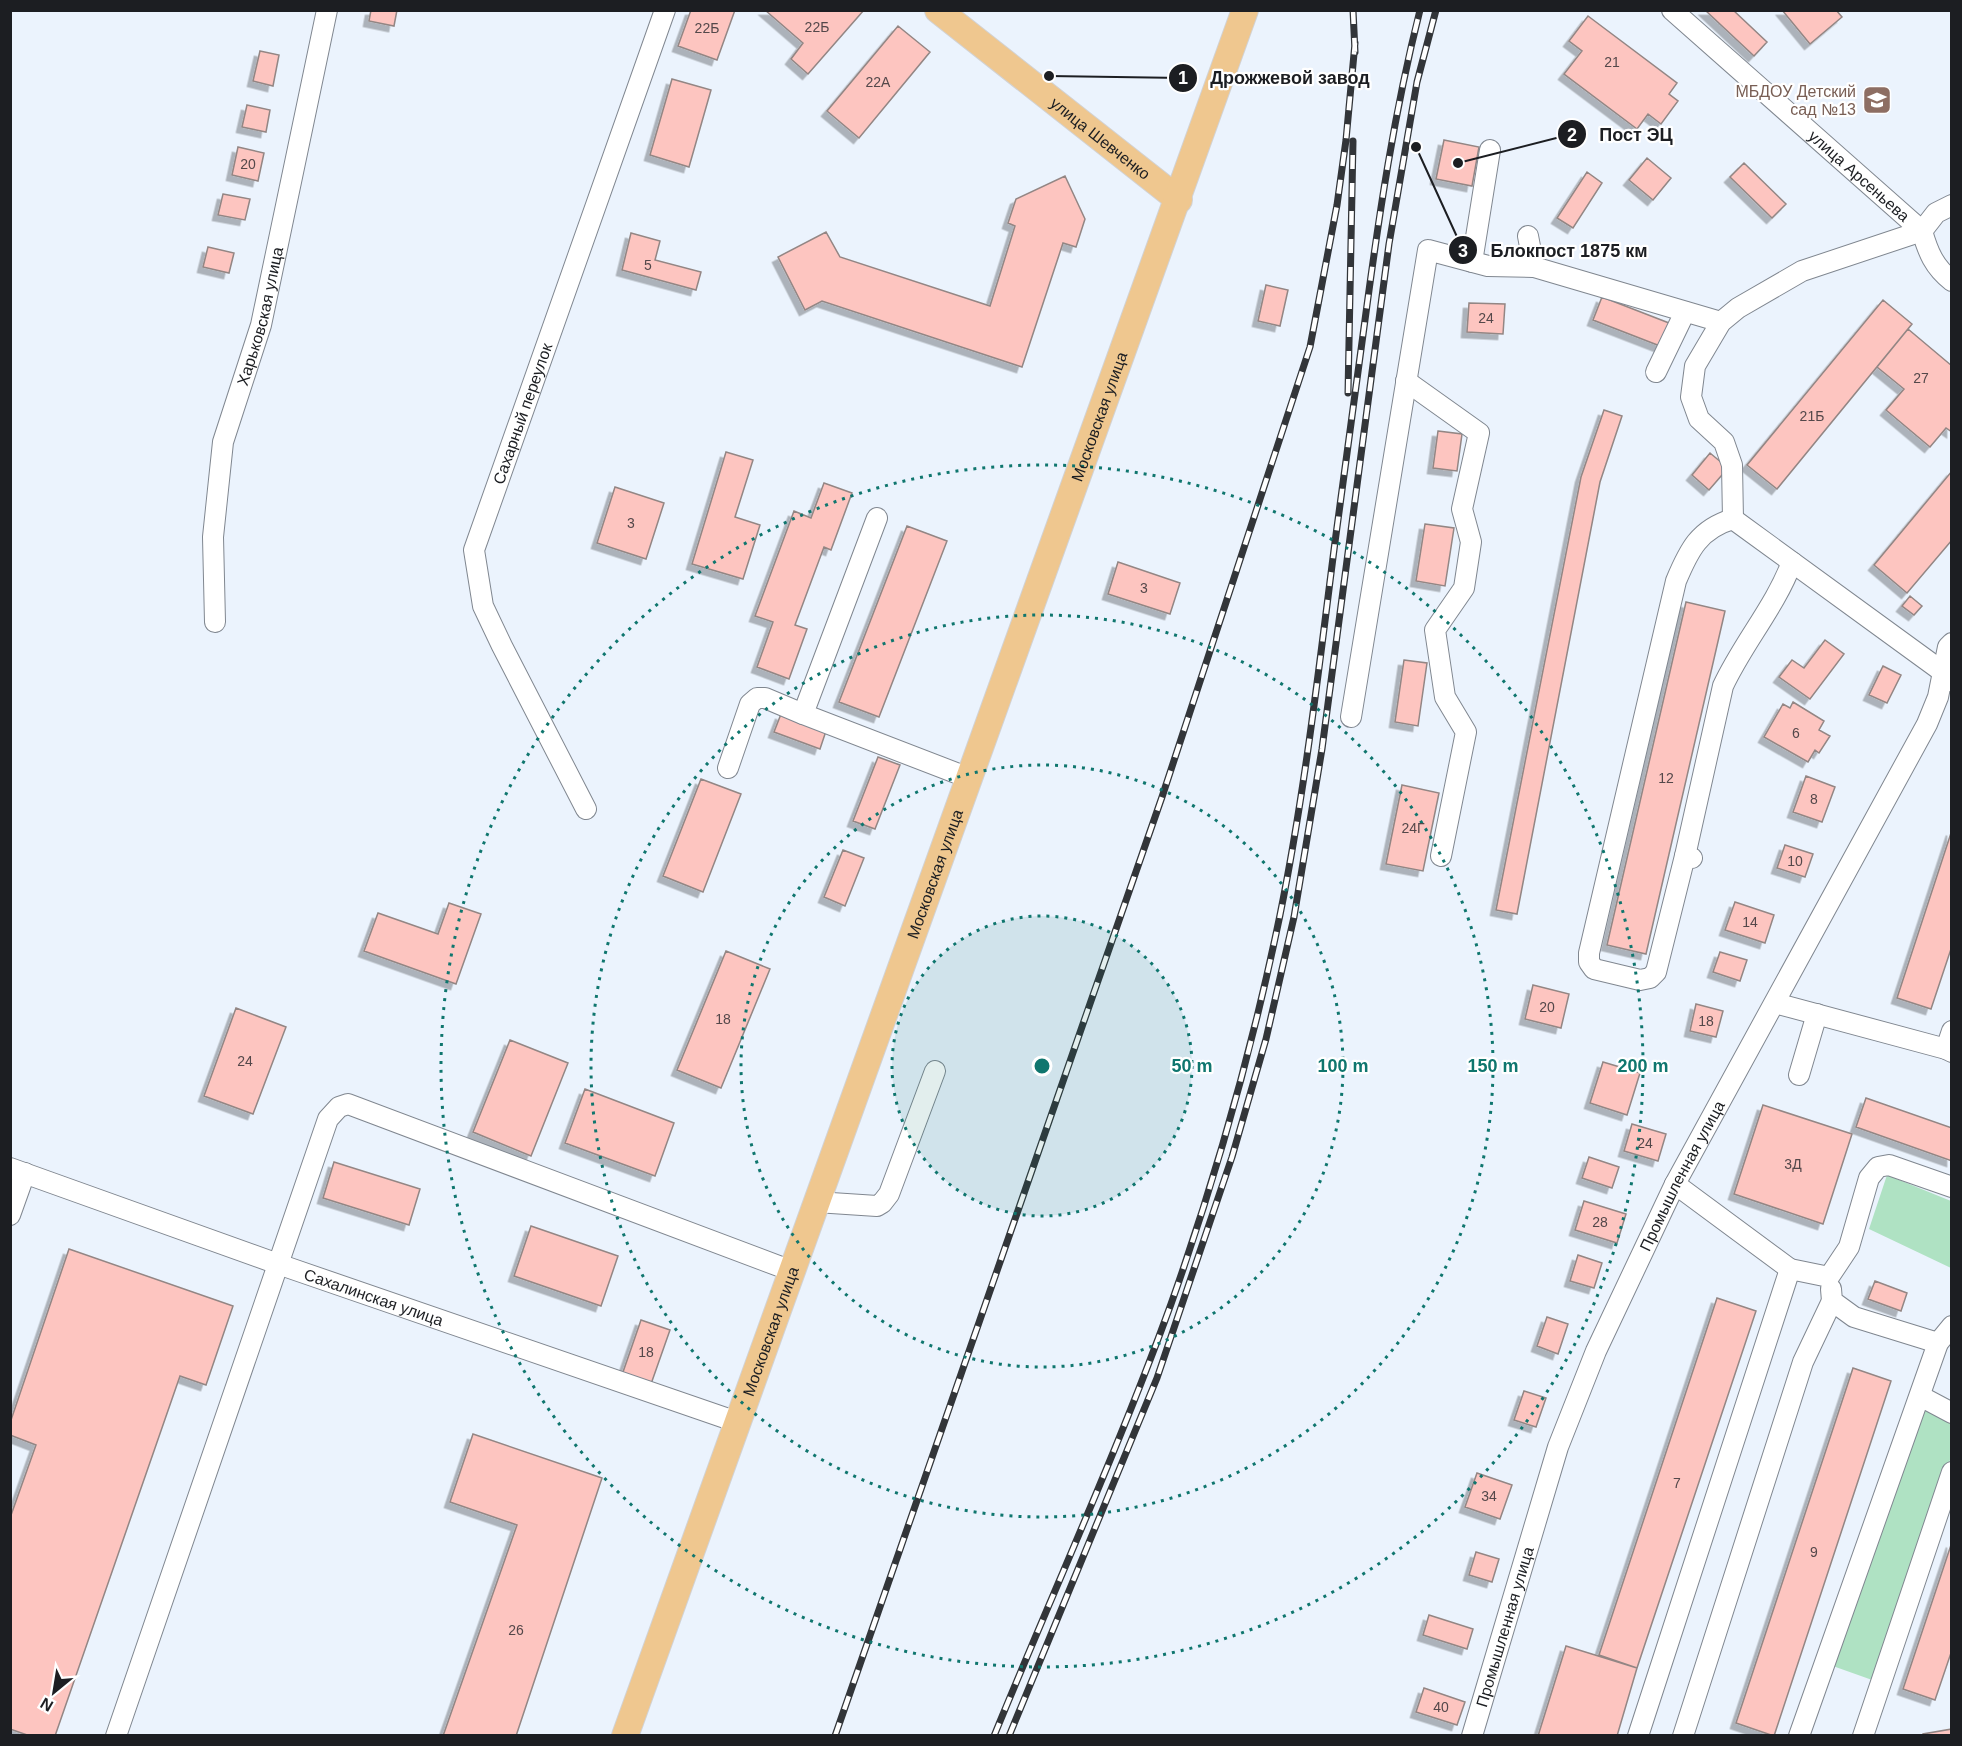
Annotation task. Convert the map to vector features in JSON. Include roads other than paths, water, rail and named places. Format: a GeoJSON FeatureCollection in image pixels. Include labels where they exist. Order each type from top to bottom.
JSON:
{"type":"FeatureCollection","features":[{"type":"Feature","properties":{"kind":"main road","name":"улица Шевченко"},"geometry":{"type":"LineString","coordinates":[[938,10],[1179,200]]}},
{"type":"Feature","properties":{"kind":"main road","name":"Московская улица"},"geometry":{"type":"LineString","coordinates":[[625,1736],[1179,200],[1245,10]]}},
{"type":"Feature","properties":{"kind":"street","name":"Харьковская улица"},"geometry":{"type":"LineString","coordinates":[[215,622],[213,537],[223,442],[261,326],[327,10]]}},
{"type":"Feature","properties":{"kind":"street","name":"Сахарный переулок"},"geometry":{"type":"LineString","coordinates":[[586,808],[483,606],[474,550],[665,10]]}},
{"type":"Feature","properties":{"kind":"street","name":"улица Арсеньева"},"geometry":{"type":"LineString","coordinates":[[1672,10],[1922,231],[1927,250],[1938,269],[1952,281]]}},
{"type":"Feature","properties":{"kind":"street"},"geometry":{"type":"LineString","coordinates":[[1472,262],[1490,150]]}},
{"type":"Feature","properties":{"kind":"street"},"geometry":{"type":"LineString","coordinates":[[1733,519],[1732,465],[1724,442],[1699,419],[1691,397],[1695,366],[1721,322],[1738,308],[1802,271],[1922,231],[1936,213],[1952,205]]}},
{"type":"Feature","properties":{"kind":"street"},"geometry":{"type":"LineString","coordinates":[[1528,236],[1534,267]]}},
{"type":"Feature","properties":{"kind":"street"},"geometry":{"type":"LineString","coordinates":[[1351,717],[1428,250],[1488,267],[1534,267],[1721,322]]}},
{"type":"Feature","properties":{"kind":"street"},"geometry":{"type":"LineString","coordinates":[[1656,372],[1685,312]]}},
{"type":"Feature","properties":{"kind":"street"},"geometry":{"type":"LineString","coordinates":[[1406,381],[1479,433],[1462,509],[1471,542],[1464,588],[1435,630],[1445,697],[1466,732],[1441,856]]}},
{"type":"Feature","properties":{"kind":"street"},"geometry":{"type":"LineString","coordinates":[[803,714],[878,518]]}},
{"type":"Feature","properties":{"kind":"street"},"geometry":{"type":"LineString","coordinates":[[1733,519],[1947,678]]}},
{"type":"Feature","properties":{"kind":"street"},"geometry":{"type":"LineString","coordinates":[[1733,519],[1716,524],[1699,538],[1685,560],[1676,581],[1589,953],[1589,962],[1594,969],[1640,980],[1650,978],[1656,972],[1688,857],[1723,686],[1732,667],[1767,614],[1785,581],[1792,562]]}},
{"type":"Feature","properties":{"kind":"street","name":"Промышленная улица"},"geometry":{"type":"LineString","coordinates":[[1472,1736],[1558,1447],[1596,1351],[1675,1184],[1927,724],[1947,678],[1948,647],[1952,643]]}},
{"type":"Feature","properties":{"kind":"street"},"geometry":{"type":"LineString","coordinates":[[728,768],[750,704],[757,698],[765,698],[969,778]]}},
{"type":"Feature","properties":{"kind":"street"},"geometry":{"type":"LineString","coordinates":[[1775,1003],[1950,1044]]}},
{"type":"Feature","properties":{"kind":"street"},"geometry":{"type":"LineString","coordinates":[[1799,1075],[1817,1014]]}},
{"type":"Feature","properties":{"kind":"street"},"geometry":{"type":"LineString","coordinates":[[816,1202],[877,1206],[882,1203],[889,1194],[935,1071]]}},
{"type":"Feature","properties":{"kind":"street"},"geometry":{"type":"LineString","coordinates":[[116,1736],[327,1119],[339,1107],[348,1104],[792,1270]]}},
{"type":"Feature","properties":{"kind":"street"},"geometry":{"type":"LineString","coordinates":[[1683,1736],[1803,1362],[1832,1301],[1829,1277],[1849,1247],[1869,1178],[1878,1167],[1889,1165],[1952,1187]]}},
{"type":"Feature","properties":{"kind":"street"},"geometry":{"type":"LineString","coordinates":[[10,1215],[18,1170]]}},
{"type":"Feature","properties":{"kind":"street","name":"Сахалинская улица"},"geometry":{"type":"LineString","coordinates":[[18,1170],[278,1264],[737,1422]]}},
{"type":"Feature","properties":{"kind":"street"},"geometry":{"type":"LineString","coordinates":[[1675,1184],[1790,1269],[1829,1277]]}},
{"type":"Feature","properties":{"kind":"street"},"geometry":{"type":"LineString","coordinates":[[1638,1736],[1790,1269]]}},
{"type":"Feature","properties":{"kind":"street"},"geometry":{"type":"LineString","coordinates":[[1832,1301],[1854,1317],[1938,1343]]}},
{"type":"Feature","properties":{"kind":"street"},"geometry":{"type":"LineString","coordinates":[[1799,1736],[1938,1343],[1952,1326]]}},
{"type":"Feature","properties":{"kind":"street"},"geometry":{"type":"LineString","coordinates":[[1920,1396],[1952,1413]]}},
{"type":"Feature","properties":{"kind":"street"},"geometry":{"type":"LineString","coordinates":[[1863,1736],[1952,1472]]}},
{"type":"Feature","properties":{"kind":"railway"},"geometry":{"type":"LineString","coordinates":[[1353,10],[1355,52]]}},
{"type":"Feature","properties":{"kind":"railway"},"geometry":{"type":"LineString","coordinates":[[994,1736],[1151,1359],[1203,1208],[1246,1062],[1280,915],[1297,822],[1370,281],[1402,87],[1420,10]]}},
{"type":"Feature","properties":{"kind":"railway"},"geometry":{"type":"LineString","coordinates":[[1009,1736],[1157,1378],[1232,1157],[1266,1039],[1294,917],[1322,749],[1389,244],[1417,82],[1436,10]]}},
{"type":"Feature","properties":{"kind":"railway"},"geometry":{"type":"LineString","coordinates":[[835,1736],[1162,797],[1310,347],[1337,205],[1355,43]]}},
{"type":"Feature","properties":{"kind":"railway"},"geometry":{"type":"LineString","coordinates":[[1348,393],[1353,141]]}},
{"type":"Feature","properties":{"kind":"place","name":"Дрожжевой завод"},"geometry":{"type":"Point","coordinates":[1049,76]}},
{"type":"Feature","properties":{"kind":"place","name":"МБДОУ Детский сад №13"},"geometry":{"type":"Point","coordinates":[1877,100]}},
{"type":"Feature","properties":{"kind":"place","name":"Блокпост 1875 км"},"geometry":{"type":"Point","coordinates":[1416,147]}},
{"type":"Feature","properties":{"kind":"place","name":"Пост ЭЦ"},"geometry":{"type":"Point","coordinates":[1458,163]}}]}
